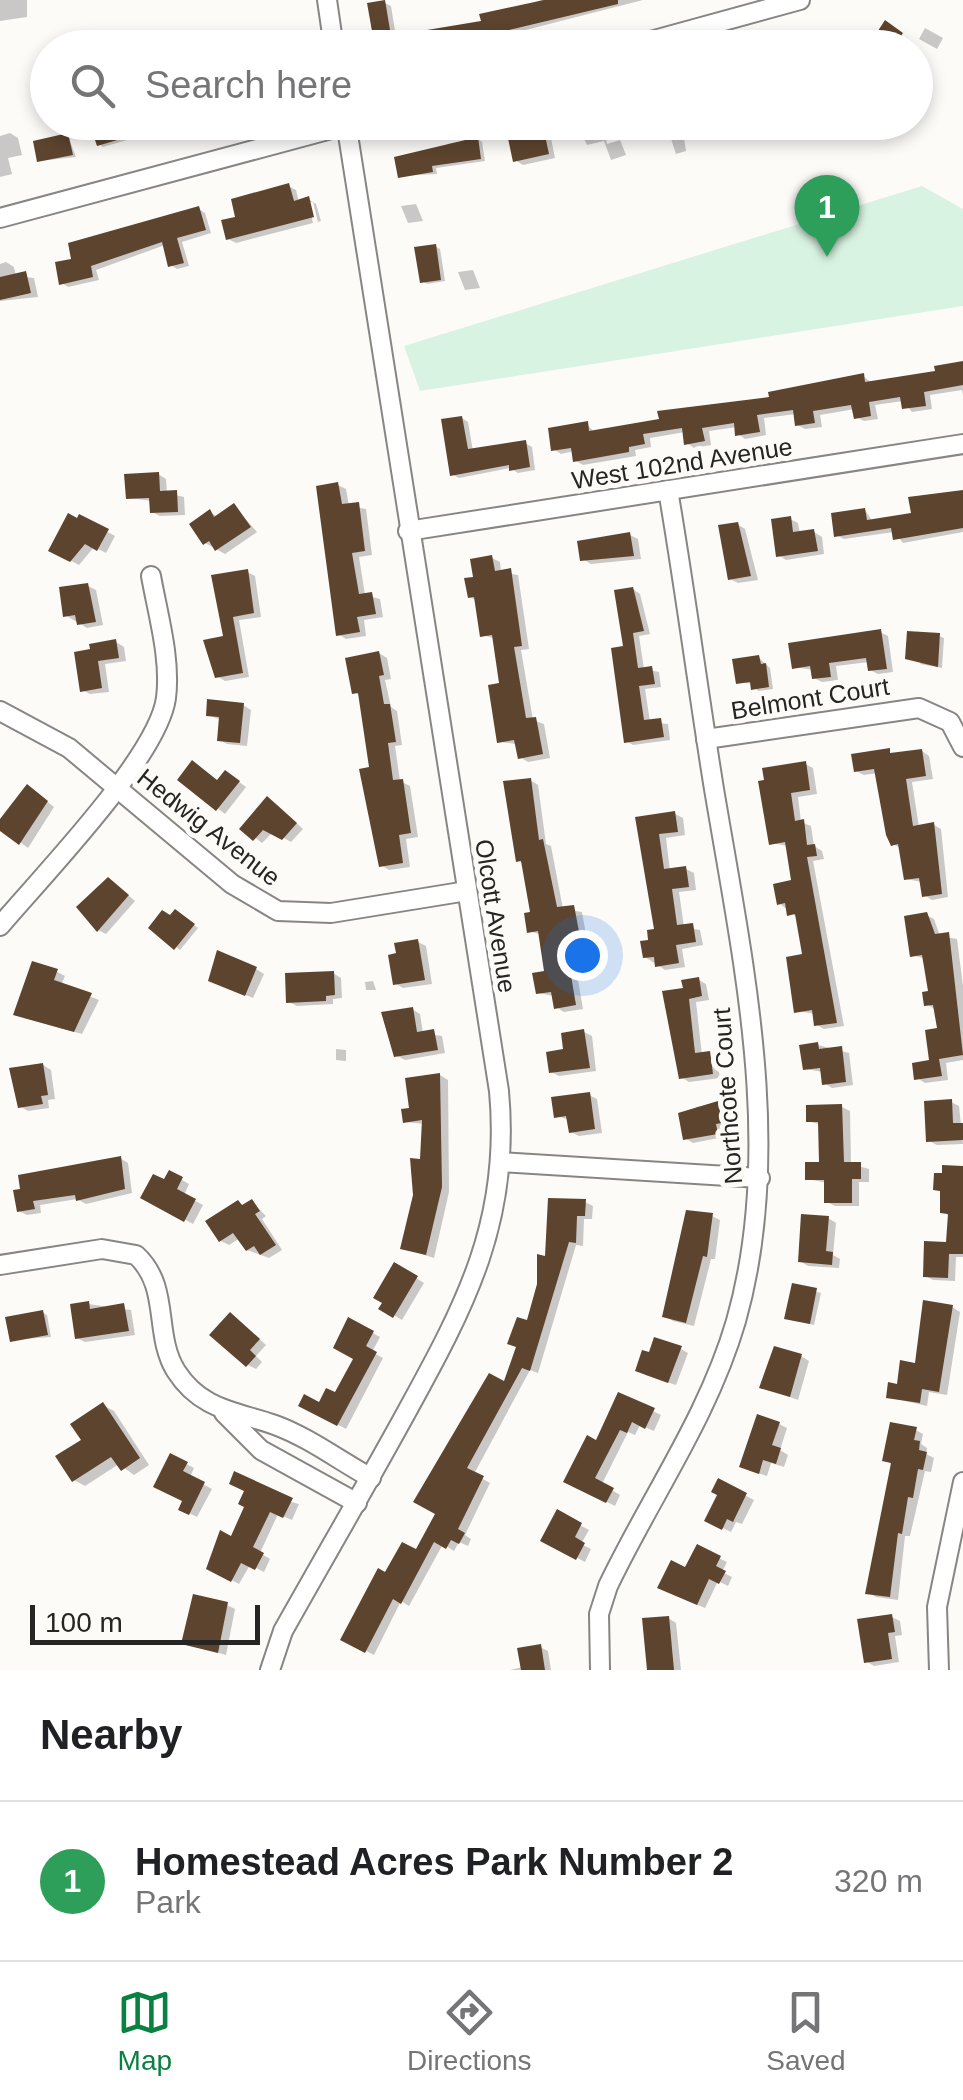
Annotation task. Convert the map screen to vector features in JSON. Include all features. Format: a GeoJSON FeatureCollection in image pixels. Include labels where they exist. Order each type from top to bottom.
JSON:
{"type":"FeatureCollection","features":[{"type":"Feature","properties":{"kind":"street"},"geometry":{"type":"LineString","coordinates":[[327,0],[331,30]]}},
{"type":"Feature","properties":{"kind":"street"},"geometry":{"type":"LineString","coordinates":[[691,30],[800,0]]}},
{"type":"Feature","properties":{"kind":"street"},"geometry":{"type":"LineString","coordinates":[[0,218],[287,140]]}},
{"type":"Feature","properties":{"kind":"street","name":"Olcott Avenue"},"geometry":{"type":"LineString","coordinates":[[270,1670],[275,1647],[471,1290],[492,1223],[500,1162],[499,1091],[408,531],[351,140]]}},
{"type":"Feature","properties":{"kind":"street","name":"West 102nd Avenue"},"geometry":{"type":"LineString","coordinates":[[408,531],[963,444]]}},
{"type":"Feature","properties":{"kind":"street","name":"Northcote Court"},"geometry":{"type":"LineString","coordinates":[[600,1670],[599,1614],[608,1586],[697,1424],[736,1321],[753,1244],[760,1178],[738,936],[668,490]]}},
{"type":"Feature","properties":{"kind":"street"},"geometry":{"type":"LineString","coordinates":[[0,926],[152,742],[166,702],[167,674],[151,576]]}},
{"type":"Feature","properties":{"kind":"street","name":"Belmont Court"},"geometry":{"type":"LineString","coordinates":[[706,739],[919,708],[950,722],[963,747]]}},
{"type":"Feature","properties":{"kind":"street","name":"Hedwig Avenue"},"geometry":{"type":"LineString","coordinates":[[0,711],[69,748],[232,884],[278,911],[331,913],[467,891]]}},
{"type":"Feature","properties":{"kind":"street"},"geometry":{"type":"LineString","coordinates":[[500,1162],[760,1178]]}},
{"type":"Feature","properties":{"kind":"street"},"geometry":{"type":"LineString","coordinates":[[0,1265],[102,1250],[136,1256],[157,1284],[168,1350],[177,1373],[197,1396],[224,1412],[261,1450],[357,1503]]}},
{"type":"Feature","properties":{"kind":"street"},"geometry":{"type":"LineString","coordinates":[[224,1412],[277,1426],[371,1478]]}},
{"type":"Feature","properties":{"kind":"street"},"geometry":{"type":"LineString","coordinates":[[939,1670],[937,1607],[963,1482]]}},
{"type":"Feature","properties":{"kind":"green space"},"geometry":{"type":"Polygon","coordinates":[[[922,186],[963,209],[963,306],[420,391],[404,346],[922,186]]]}},
{"type":"Feature","properties":{"kind":"building"},"geometry":{"type":"Polygon","coordinates":[[[385,0],[390,30],[372,30],[367,3],[385,0]]]}},
{"type":"Feature","properties":{"kind":"building"},"geometry":{"type":"Polygon","coordinates":[[[544,0],[618,0],[618,4],[509,30],[427,30],[481,21],[479,14],[544,0]]]}},
{"type":"Feature","properties":{"kind":"building"},"geometry":{"type":"Polygon","coordinates":[[[885,20],[899,30],[879,30],[885,20]]]}},
{"type":"Feature","properties":{"kind":"building"},"geometry":{"type":"Polygon","coordinates":[[[70,140],[73,155],[37,162],[33,141],[70,140]]]}},
{"type":"Feature","properties":{"kind":"building"},"geometry":{"type":"Polygon","coordinates":[[[95,140],[117,140],[97,146],[95,140]]]}},
{"type":"Feature","properties":{"kind":"building"},"geometry":{"type":"Polygon","coordinates":[[[478,140],[481,159],[432,166],[433,172],[398,178],[394,157],[478,140]]]}},
{"type":"Feature","properties":{"kind":"building"},"geometry":{"type":"Polygon","coordinates":[[[508,140],[546,140],[549,154],[513,162],[508,140]]]}},
{"type":"Feature","properties":{"kind":"building"},"geometry":{"type":"Polygon","coordinates":[[[289,183],[294,201],[309,196],[314,217],[226,240],[221,220],[235,217],[231,199],[289,183]]]}},
{"type":"Feature","properties":{"kind":"building"},"geometry":{"type":"Polygon","coordinates":[[[199,206],[206,230],[177,238],[184,263],[168,267],[162,242],[91,266],[93,277],[59,285],[55,262],[71,259],[68,243],[199,206]]]}},
{"type":"Feature","properties":{"kind":"building"},"geometry":{"type":"Polygon","coordinates":[[[436,244],[441,280],[420,283],[414,247],[436,244]]]}},
{"type":"Feature","properties":{"kind":"building"},"geometry":{"type":"Polygon","coordinates":[[[26,271],[31,293],[0,300],[0,277],[26,271]]]}},
{"type":"Feature","properties":{"kind":"building"},"geometry":{"type":"Polygon","coordinates":[[[963,361],[963,385],[924,392],[926,406],[902,409],[900,397],[869,402],[871,416],[854,419],[851,405],[813,411],[815,423],[795,426],[793,410],[757,415],[760,432],[735,436],[734,423],[702,428],[705,441],[684,445],[682,428],[643,434],[645,444],[629,447],[629,452],[573,462],[571,448],[551,451],[548,428],[588,421],[589,431],[659,419],[657,411],[769,397],[768,392],[864,373],[865,382],[935,371],[934,366],[963,361]]]}},
{"type":"Feature","properties":{"kind":"building"},"geometry":{"type":"Polygon","coordinates":[[[462,416],[468,449],[526,440],[530,467],[509,471],[509,465],[450,476],[441,419],[462,416]]]}},
{"type":"Feature","properties":{"kind":"building"},"geometry":{"type":"Polygon","coordinates":[[[159,472],[160,491],[177,490],[178,512],[150,513],[149,498],[126,499],[124,474],[159,472]]]}},
{"type":"Feature","properties":{"kind":"building"},"geometry":{"type":"Polygon","coordinates":[[[338,482],[342,504],[359,502],[365,551],[352,553],[359,594],[372,592],[376,614],[357,617],[360,632],[336,636],[316,486],[338,482]]]}},
{"type":"Feature","properties":{"kind":"building"},"geometry":{"type":"Polygon","coordinates":[[[963,490],[963,528],[893,540],[891,528],[834,537],[831,513],[865,508],[867,520],[911,513],[908,497],[963,490]]]}},
{"type":"Feature","properties":{"kind":"building"},"geometry":{"type":"Polygon","coordinates":[[[234,503],[251,527],[215,551],[209,541],[203,545],[189,524],[210,509],[214,517],[234,503]]]}},
{"type":"Feature","properties":{"kind":"building"},"geometry":{"type":"Polygon","coordinates":[[[68,513],[77,518],[79,514],[109,529],[97,551],[85,544],[70,562],[48,551],[68,513]]]}},
{"type":"Feature","properties":{"kind":"building"},"geometry":{"type":"Polygon","coordinates":[[[791,516],[793,532],[814,529],[818,551],[776,557],[771,519],[791,516]]]}},
{"type":"Feature","properties":{"kind":"building"},"geometry":{"type":"Polygon","coordinates":[[[738,522],[751,576],[728,580],[718,525],[738,522]]]}},
{"type":"Feature","properties":{"kind":"building"},"geometry":{"type":"Polygon","coordinates":[[[630,532],[634,556],[580,561],[577,541],[630,532]]]}},
{"type":"Feature","properties":{"kind":"building"},"geometry":{"type":"Polygon","coordinates":[[[492,555],[495,571],[511,568],[522,646],[514,647],[526,718],[536,717],[543,754],[518,759],[514,740],[497,743],[488,685],[499,683],[492,635],[480,637],[474,597],[468,598],[464,578],[473,577],[470,559],[492,555]]]}},
{"type":"Feature","properties":{"kind":"building"},"geometry":{"type":"Polygon","coordinates":[[[248,569],[254,613],[233,617],[243,673],[215,678],[203,640],[223,636],[211,575],[248,569]]]}},
{"type":"Feature","properties":{"kind":"building"},"geometry":{"type":"Polygon","coordinates":[[[88,583],[96,622],[77,625],[75,615],[63,617],[59,587],[88,583]]]}},
{"type":"Feature","properties":{"kind":"building"},"geometry":{"type":"Polygon","coordinates":[[[633,587],[644,631],[633,633],[638,668],[652,666],[655,684],[639,686],[644,720],[661,718],[664,737],[624,743],[611,648],[623,646],[614,590],[633,587]]]}},
{"type":"Feature","properties":{"kind":"building"},"geometry":{"type":"Polygon","coordinates":[[[881,629],[887,669],[868,671],[866,658],[829,663],[831,677],[812,679],[810,666],[792,669],[788,643],[881,629]]]}},
{"type":"Feature","properties":{"kind":"building"},"geometry":{"type":"Polygon","coordinates":[[[907,631],[940,633],[938,667],[905,659],[907,631]]]}},
{"type":"Feature","properties":{"kind":"building"},"geometry":{"type":"Polygon","coordinates":[[[116,639],[119,658],[98,661],[102,688],[80,692],[74,652],[90,649],[89,644],[116,639]]]}},
{"type":"Feature","properties":{"kind":"building"},"geometry":{"type":"Polygon","coordinates":[[[379,651],[384,704],[390,704],[396,742],[388,743],[393,780],[403,779],[411,833],[399,835],[403,863],[379,867],[359,769],[369,767],[358,693],[352,694],[345,658],[379,651]]]}},
{"type":"Feature","properties":{"kind":"building"},"geometry":{"type":"Polygon","coordinates":[[[759,655],[761,664],[766,663],[769,687],[751,690],[750,682],[736,684],[732,659],[759,655]]]}},
{"type":"Feature","properties":{"kind":"building"},"geometry":{"type":"Polygon","coordinates":[[[207,699],[244,703],[240,743],[217,741],[219,717],[206,716],[207,699]]]}},
{"type":"Feature","properties":{"kind":"building"},"geometry":{"type":"Polygon","coordinates":[[[890,748],[890,753],[922,749],[926,776],[906,779],[913,826],[934,822],[942,894],[922,897],[919,878],[904,880],[898,844],[891,846],[886,835],[874,769],[854,772],[851,754],[890,748]]]}},
{"type":"Feature","properties":{"kind":"building"},"geometry":{"type":"Polygon","coordinates":[[[192,760],[217,780],[225,770],[240,781],[216,811],[177,780],[192,760]]]}},
{"type":"Feature","properties":{"kind":"building"},"geometry":{"type":"Polygon","coordinates":[[[806,761],[810,790],[791,793],[795,821],[804,819],[807,845],[815,844],[817,856],[807,857],[837,1023],[814,1026],[812,1010],[794,1013],[786,957],[802,954],[795,914],[787,916],[785,903],[777,905],[773,884],[791,880],[785,842],[769,845],[758,781],[764,780],[762,768],[806,761]]]}},
{"type":"Feature","properties":{"kind":"building"},"geometry":{"type":"Polygon","coordinates":[[[531,778],[539,840],[543,839],[557,907],[574,905],[580,937],[569,938],[566,946],[576,1005],[554,1009],[551,992],[536,994],[532,973],[544,971],[538,931],[527,933],[524,913],[530,912],[521,861],[516,862],[503,781],[531,778]]]}},
{"type":"Feature","properties":{"kind":"building"},"geometry":{"type":"Polygon","coordinates":[[[27,784],[48,801],[19,845],[0,831],[0,819],[27,784]]]}},
{"type":"Feature","properties":{"kind":"building"},"geometry":{"type":"Polygon","coordinates":[[[267,796],[297,823],[282,840],[263,830],[253,841],[239,829],[267,796]]]}},
{"type":"Feature","properties":{"kind":"building"},"geometry":{"type":"Polygon","coordinates":[[[675,811],[678,832],[659,834],[664,869],[686,866],[689,887],[672,889],[677,925],[693,923],[696,942],[676,945],[679,963],[655,967],[654,957],[643,958],[640,941],[648,940],[647,930],[654,929],[635,817],[675,811]]]}},
{"type":"Feature","properties":{"kind":"building"},"geometry":{"type":"Polygon","coordinates":[[[108,877],[129,895],[97,932],[76,907],[108,877]]]}},
{"type":"Feature","properties":{"kind":"building"},"geometry":{"type":"Polygon","coordinates":[[[175,909],[195,924],[174,950],[148,928],[162,910],[170,915],[175,909]]]}},
{"type":"Feature","properties":{"kind":"building"},"geometry":{"type":"Polygon","coordinates":[[[927,912],[935,934],[949,932],[963,1055],[939,1059],[942,1076],[914,1080],[912,1063],[929,1060],[925,1030],[937,1028],[933,1005],[924,1006],[922,992],[928,991],[922,955],[910,957],[904,916],[927,912]]]}},
{"type":"Feature","properties":{"kind":"building"},"geometry":{"type":"Polygon","coordinates":[[[418,939],[425,980],[393,985],[388,955],[396,953],[394,943],[418,939]]]}},
{"type":"Feature","properties":{"kind":"building"},"geometry":{"type":"Polygon","coordinates":[[[217,950],[257,967],[245,996],[208,981],[217,950]]]}},
{"type":"Feature","properties":{"kind":"building"},"geometry":{"type":"Polygon","coordinates":[[[32,961],[58,969],[54,980],[92,993],[74,1032],[13,1015],[32,961]]]}},
{"type":"Feature","properties":{"kind":"building"},"geometry":{"type":"Polygon","coordinates":[[[334,971],[335,995],[326,996],[326,1001],[286,1003],[285,973],[334,971]]]}},
{"type":"Feature","properties":{"kind":"building"},"geometry":{"type":"Polygon","coordinates":[[[699,977],[702,996],[689,999],[695,1053],[710,1051],[713,1074],[679,1079],[662,991],[683,988],[681,980],[699,977]]]}},
{"type":"Feature","properties":{"kind":"building"},"geometry":{"type":"Polygon","coordinates":[[[413,1007],[417,1032],[434,1029],[438,1050],[394,1057],[381,1012],[413,1007]]]}},
{"type":"Feature","properties":{"kind":"building"},"geometry":{"type":"Polygon","coordinates":[[[584,1029],[590,1068],[549,1073],[546,1052],[563,1049],[561,1033],[584,1029]]]}},
{"type":"Feature","properties":{"kind":"building"},"geometry":{"type":"Polygon","coordinates":[[[818,1042],[819,1049],[842,1046],[846,1082],[822,1085],[820,1068],[803,1070],[799,1045],[818,1042]]]}},
{"type":"Feature","properties":{"kind":"building"},"geometry":{"type":"Polygon","coordinates":[[[43,1063],[48,1095],[41,1096],[43,1104],[18,1108],[9,1068],[43,1063]]]}},
{"type":"Feature","properties":{"kind":"building"},"geometry":{"type":"Polygon","coordinates":[[[440,1073],[442,1187],[426,1255],[400,1249],[413,1195],[410,1158],[420,1159],[422,1120],[403,1123],[401,1109],[409,1108],[405,1078],[440,1073]]]}},
{"type":"Feature","properties":{"kind":"building"},"geometry":{"type":"Polygon","coordinates":[[[590,1092],[595,1129],[569,1133],[566,1116],[554,1118],[551,1097],[590,1092]]]}},
{"type":"Feature","properties":{"kind":"building"},"geometry":{"type":"Polygon","coordinates":[[[952,1099],[953,1123],[963,1123],[963,1140],[926,1142],[924,1101],[952,1099]]]}},
{"type":"Feature","properties":{"kind":"building"},"geometry":{"type":"Polygon","coordinates":[[[718,1101],[722,1123],[716,1124],[718,1134],[683,1140],[678,1113],[718,1101]]]}},
{"type":"Feature","properties":{"kind":"building"},"geometry":{"type":"Polygon","coordinates":[[[842,1104],[844,1162],[861,1162],[861,1179],[852,1179],[852,1203],[824,1203],[824,1180],[805,1180],[805,1162],[819,1162],[818,1122],[806,1122],[806,1105],[842,1104]]]}},
{"type":"Feature","properties":{"kind":"building"},"geometry":{"type":"Polygon","coordinates":[[[121,1156],[125,1189],[76,1201],[75,1195],[33,1201],[35,1209],[17,1212],[13,1190],[20,1189],[18,1175],[121,1156]]]}},
{"type":"Feature","properties":{"kind":"building"},"geometry":{"type":"Polygon","coordinates":[[[942,1165],[963,1166],[963,1254],[949,1254],[948,1278],[923,1277],[924,1241],[946,1242],[948,1214],[940,1213],[940,1191],[933,1190],[934,1173],[942,1173],[942,1165]]]}},
{"type":"Feature","properties":{"kind":"building"},"geometry":{"type":"Polygon","coordinates":[[[169,1170],[183,1177],[177,1189],[196,1199],[184,1222],[140,1198],[153,1174],[164,1179],[169,1170]]]}},
{"type":"Feature","properties":{"kind":"building"},"geometry":{"type":"Polygon","coordinates":[[[548,1198],[586,1199],[585,1216],[577,1216],[576,1243],[569,1242],[530,1371],[522,1368],[467,1468],[484,1476],[458,1529],[465,1533],[459,1544],[451,1540],[446,1549],[434,1542],[401,1604],[393,1599],[365,1653],[340,1640],[378,1568],[385,1572],[402,1542],[416,1549],[435,1514],[413,1502],[489,1373],[504,1381],[516,1347],[507,1344],[517,1317],[527,1320],[537,1284],[537,1254],[545,1256],[548,1198]]]}},
{"type":"Feature","properties":{"kind":"building"},"geometry":{"type":"Polygon","coordinates":[[[252,1199],[260,1211],[255,1214],[276,1245],[260,1255],[254,1246],[246,1251],[233,1233],[219,1242],[205,1221],[238,1200],[242,1205],[252,1199]]]}},
{"type":"Feature","properties":{"kind":"building"},"geometry":{"type":"Polygon","coordinates":[[[686,1210],[713,1213],[707,1257],[703,1256],[686,1323],[662,1317],[686,1210]]]}},
{"type":"Feature","properties":{"kind":"building"},"geometry":{"type":"Polygon","coordinates":[[[801,1214],[829,1216],[826,1251],[833,1252],[832,1265],[798,1262],[801,1214]]]}},
{"type":"Feature","properties":{"kind":"building"},"geometry":{"type":"Polygon","coordinates":[[[394,1262],[418,1276],[393,1318],[378,1309],[382,1303],[373,1298],[394,1262]]]}},
{"type":"Feature","properties":{"kind":"building"},"geometry":{"type":"Polygon","coordinates":[[[792,1283],[817,1288],[810,1324],[784,1319],[792,1283]]]}},
{"type":"Feature","properties":{"kind":"building"},"geometry":{"type":"Polygon","coordinates":[[[923,1300],[953,1305],[939,1392],[922,1389],[920,1403],[886,1398],[888,1382],[897,1384],[900,1360],[915,1363],[923,1300]]]}},
{"type":"Feature","properties":{"kind":"building"},"geometry":{"type":"Polygon","coordinates":[[[89,1301],[90,1309],[124,1303],[129,1331],[75,1339],[70,1304],[89,1301]]]}},
{"type":"Feature","properties":{"kind":"building"},"geometry":{"type":"Polygon","coordinates":[[[43,1310],[48,1335],[10,1342],[5,1317],[43,1310]]]}},
{"type":"Feature","properties":{"kind":"building"},"geometry":{"type":"Polygon","coordinates":[[[230,1312],[260,1339],[250,1350],[256,1356],[246,1367],[209,1335],[230,1312]]]}},
{"type":"Feature","properties":{"kind":"building"},"geometry":{"type":"Polygon","coordinates":[[[348,1317],[374,1331],[366,1346],[377,1352],[337,1426],[298,1406],[304,1394],[319,1402],[326,1388],[335,1392],[353,1359],[333,1348],[348,1317]]]}},
{"type":"Feature","properties":{"kind":"building"},"geometry":{"type":"Polygon","coordinates":[[[654,1337],[682,1346],[668,1383],[635,1371],[642,1350],[649,1352],[654,1337]]]}},
{"type":"Feature","properties":{"kind":"building"},"geometry":{"type":"Polygon","coordinates":[[[774,1346],[802,1354],[790,1397],[759,1388],[774,1346]]]}},
{"type":"Feature","properties":{"kind":"building"},"geometry":{"type":"Polygon","coordinates":[[[618,1392],[655,1408],[645,1429],[632,1422],[627,1433],[620,1430],[595,1478],[614,1488],[606,1503],[563,1482],[587,1435],[596,1440],[618,1392]]]}},
{"type":"Feature","properties":{"kind":"building"},"geometry":{"type":"Polygon","coordinates":[[[103,1402],[140,1458],[121,1471],[111,1457],[72,1482],[55,1456],[81,1440],[70,1424],[103,1402]]]}},
{"type":"Feature","properties":{"kind":"building"},"geometry":{"type":"Polygon","coordinates":[[[757,1414],[780,1422],[772,1445],[781,1448],[776,1464],[763,1460],[759,1474],[739,1467],[757,1414]]]}},
{"type":"Feature","properties":{"kind":"building"},"geometry":{"type":"Polygon","coordinates":[[[890,1422],[917,1427],[914,1440],[920,1441],[919,1450],[927,1452],[923,1470],[918,1469],[913,1498],[908,1497],[902,1534],[898,1533],[890,1597],[865,1594],[891,1463],[882,1461],[890,1422]]]}},
{"type":"Feature","properties":{"kind":"building"},"geometry":{"type":"Polygon","coordinates":[[[170,1453],[188,1462],[183,1471],[205,1482],[189,1515],[178,1510],[182,1501],[153,1487],[170,1453]]]}},
{"type":"Feature","properties":{"kind":"building"},"geometry":{"type":"Polygon","coordinates":[[[234,1471],[293,1498],[283,1518],[270,1512],[253,1547],[264,1553],[255,1570],[241,1563],[231,1582],[206,1569],[220,1530],[231,1536],[244,1507],[238,1504],[244,1491],[229,1484],[234,1471]]]}},
{"type":"Feature","properties":{"kind":"building"},"geometry":{"type":"Polygon","coordinates":[[[718,1478],[747,1493],[733,1522],[727,1519],[722,1530],[704,1521],[717,1495],[711,1492],[718,1478]]]}},
{"type":"Feature","properties":{"kind":"building"},"geometry":{"type":"Polygon","coordinates":[[[557,1509],[582,1523],[575,1537],[585,1543],[576,1560],[540,1541],[557,1509]]]}},
{"type":"Feature","properties":{"kind":"building"},"geometry":{"type":"Polygon","coordinates":[[[697,1544],[721,1556],[716,1566],[726,1571],[719,1584],[709,1579],[697,1605],[657,1588],[671,1560],[685,1567],[697,1544]]]}},
{"type":"Feature","properties":{"kind":"building"},"geometry":{"type":"Polygon","coordinates":[[[193,1594],[228,1602],[218,1653],[181,1644],[193,1594]]]}},
{"type":"Feature","properties":{"kind":"building"},"geometry":{"type":"Polygon","coordinates":[[[892,1614],[895,1632],[888,1633],[892,1659],[864,1663],[857,1619],[892,1614]]]}},
{"type":"Feature","properties":{"kind":"building"},"geometry":{"type":"Polygon","coordinates":[[[669,1616],[674,1670],[647,1670],[642,1618],[669,1616]]]}},
{"type":"Feature","properties":{"kind":"building"},"geometry":{"type":"Polygon","coordinates":[[[541,1644],[545,1670],[521,1670],[517,1648],[541,1644]]]}},
{"type":"Feature","properties":{"kind":"place","name":"Homestead Acres Park Number 2"},"geometry":{"type":"Point","coordinates":[827,257]}}]}
